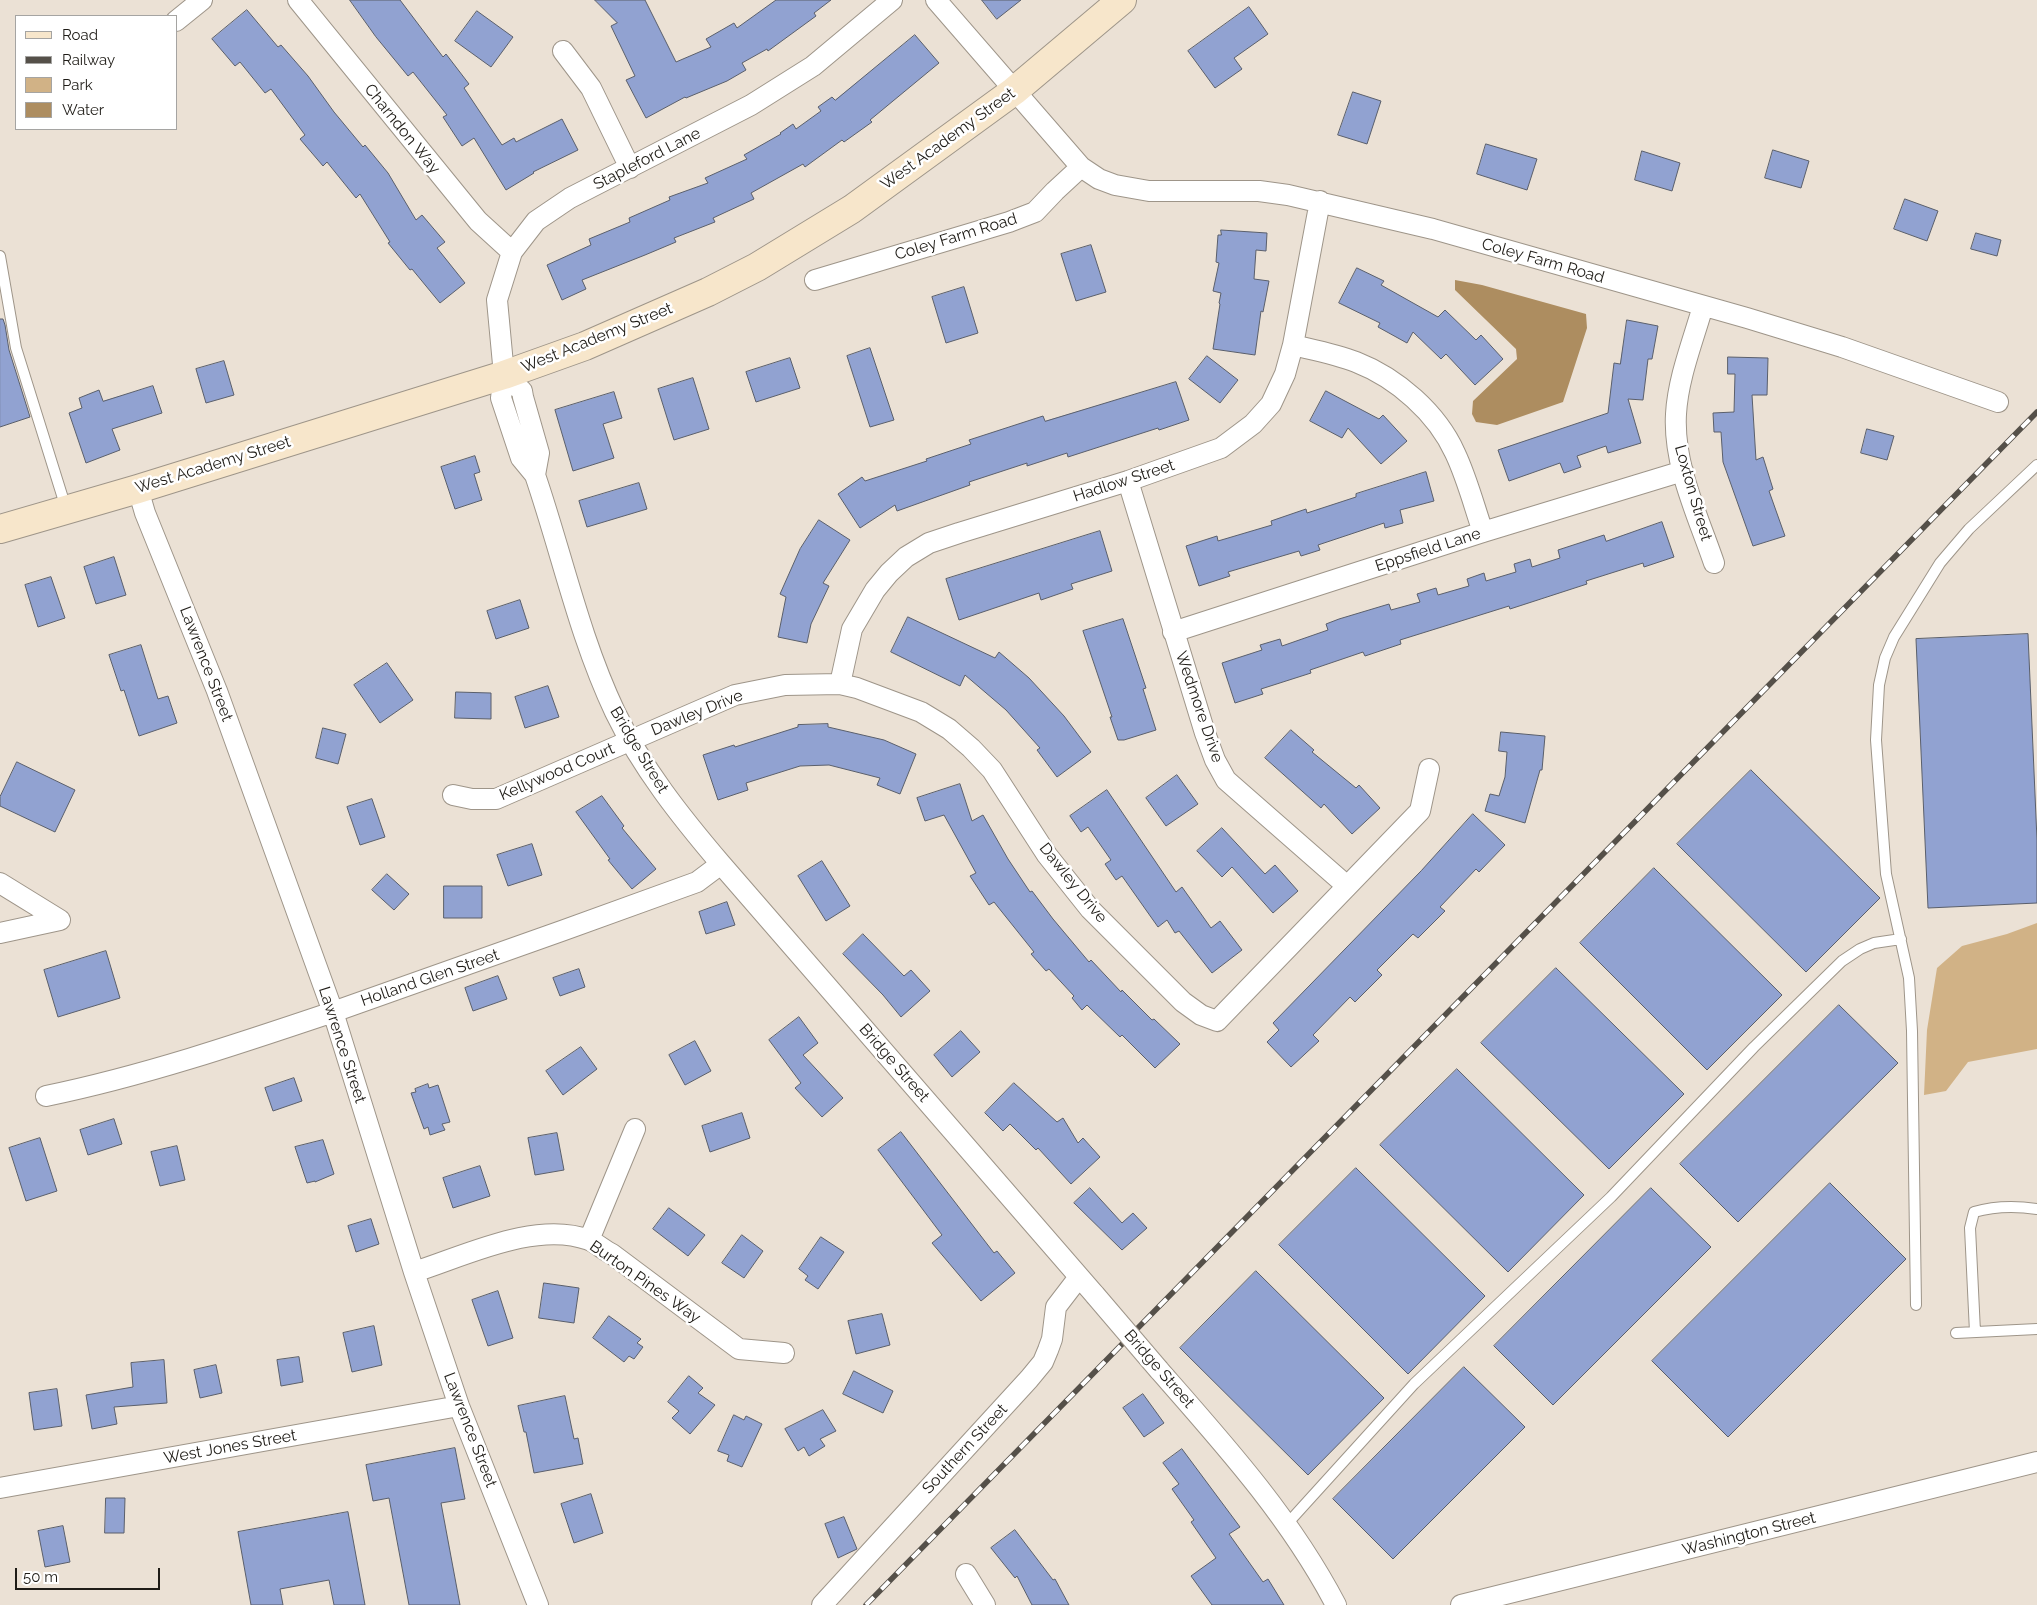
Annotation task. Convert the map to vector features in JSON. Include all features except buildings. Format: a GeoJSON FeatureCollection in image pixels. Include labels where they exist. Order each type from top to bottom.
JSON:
{"type":"FeatureCollection","features":[{"type":"Feature","properties":{"kind":"main road","name":"West Academy Street"},"geometry":{"type":"LineString","coordinates":[[0,529],[138,489],[504,376],[593,342],[708,292],[757,266],[852,210],[1014,91],[1122,0]]}},
{"type":"Feature","properties":{"kind":"street"},"geometry":{"type":"LineString","coordinates":[[178,19],[202,0]]}},
{"type":"Feature","properties":{"kind":"street","name":"Charndon Way"},"geometry":{"type":"LineString","coordinates":[[298,0],[478,221],[512,252]]}},
{"type":"Feature","properties":{"kind":"street","name":"Stapleford Lane"},"geometry":{"type":"LineString","coordinates":[[504,376],[498,300],[512,252],[536,221],[570,198],[751,106],[805,70],[892,0]]}},
{"type":"Feature","properties":{"kind":"street","name":"Coley Farm Road"},"geometry":{"type":"LineString","coordinates":[[936,0],[1081,167],[1099,179],[1116,185],[1149,191],[1259,191],[1320,201],[1433,229],[1842,347],[1998,402]]}},
{"type":"Feature","properties":{"kind":"street"},"geometry":{"type":"LineString","coordinates":[[563,51],[591,88],[630,168]]}},
{"type":"Feature","properties":{"kind":"street","name":"Coley Farm Road"},"geometry":{"type":"LineString","coordinates":[[815,280],[1009,222],[1035,212],[1081,167]]}},
{"type":"Feature","properties":{"kind":"street","name":"Hadlow Street"},"geometry":{"type":"LineString","coordinates":[[840,684],[852,629],[875,590],[906,557],[929,543],[1128,481],[1221,448],[1253,424],[1271,404],[1285,374],[1293,345],[1320,201]]}},
{"type":"Feature","properties":{"kind":"street","name":"Loxton Street"},"geometry":{"type":"LineString","coordinates":[[1703,306],[1679,392],[1676,414],[1677,442],[1683,471],[1714,563]]}},
{"type":"Feature","properties":{"kind":"street"},"geometry":{"type":"LineString","coordinates":[[1293,345],[1357,362],[1379,374],[1414,400],[1443,431],[1455,453],[1483,532]]}},
{"type":"Feature","properties":{"kind":"street","name":"Bridge Street"},"geometry":{"type":"LineString","coordinates":[[504,376],[501,398],[520,458],[535,475],[589,649],[616,714],[674,808],[1224,1444],[1288,1524],[1336,1605]]}},
{"type":"Feature","properties":{"kind":"street","name":"Eppsfield Lane"},"geometry":{"type":"LineString","coordinates":[[1174,632],[1483,532],[1683,471]]}},
{"type":"Feature","properties":{"kind":"street","name":"Wedmore Drive"},"geometry":{"type":"LineString","coordinates":[[1128,481],[1205,733],[1215,760],[1226,780],[1347,886]]}},
{"type":"Feature","properties":{"kind":"street","name":"Lawrence Street"},"geometry":{"type":"LineString","coordinates":[[138,489],[145,513],[217,691],[333,1012],[414,1272],[459,1406],[538,1605]]}},
{"type":"Feature","properties":{"kind":"street","name":"Dawley Drive"},"geometry":{"type":"LineString","coordinates":[[631,741],[734,695],[785,685],[840,684],[889,699],[921,712],[949,729],[992,770],[1047,855],[1090,909],[1183,1002],[1201,1015],[1217,1021],[1420,811],[1428,769]]}},
{"type":"Feature","properties":{"kind":"street","name":"Kellywood Court"},"geometry":{"type":"LineString","coordinates":[[453,795],[472,799],[496,799],[631,741]]}},
{"type":"Feature","properties":{"kind":"street","name":"Holland Glen Street"},"geometry":{"type":"LineString","coordinates":[[46,1096],[92,1086],[196,1057],[447,973],[697,882],[721,864]]}},
{"type":"Feature","properties":{"kind":"street"},"geometry":{"type":"LineString","coordinates":[[0,883],[60,920],[0,933]]}},
{"type":"Feature","properties":{"kind":"street"},"geometry":{"type":"LineString","coordinates":[[589,1240],[635,1129]]}},
{"type":"Feature","properties":{"kind":"street","name":"Burton Pines Way"},"geometry":{"type":"LineString","coordinates":[[414,1272],[524,1236],[544,1233],[567,1235],[589,1240],[612,1254],[739,1349],[784,1353]]}},
{"type":"Feature","properties":{"kind":"street","name":"Southern Street"},"geometry":{"type":"LineString","coordinates":[[822,1605],[1043,1362],[1052,1339],[1056,1307],[1079,1277]]}},
{"type":"Feature","properties":{"kind":"street","name":"West Jones Street"},"geometry":{"type":"LineString","coordinates":[[0,1488],[459,1406]]}},
{"type":"Feature","properties":{"kind":"street","name":"Washington Street"},"geometry":{"type":"LineString","coordinates":[[1461,1605],[2037,1462]]}},
{"type":"Feature","properties":{"kind":"street"},"geometry":{"type":"LineString","coordinates":[[966,1574],[985,1605]]}},
{"type":"Feature","properties":{"kind":"lane"},"geometry":{"type":"LineString","coordinates":[[0,256],[16,348],[66,509]]}},
{"type":"Feature","properties":{"kind":"lane"},"geometry":{"type":"LineString","coordinates":[[1916,1305],[1912,1031],[1909,978],[1886,874],[1876,740],[1879,685],[1885,658],[1894,637],[1940,563],[1969,529],[2037,465]]}},
{"type":"Feature","properties":{"kind":"lane"},"geometry":{"type":"LineString","coordinates":[[1288,1524],[1414,1384],[1610,1197],[1754,1047],[1842,961],[1860,948],[1874,943],[1900,939]]}},
{"type":"Feature","properties":{"kind":"lane"},"geometry":{"type":"LineString","coordinates":[[1975,1332],[1970,1228],[1974,1212],[1987,1208],[2020,1206],[2037,1209]]}},
{"type":"Feature","properties":{"kind":"lane"},"geometry":{"type":"LineString","coordinates":[[1956,1333],[2037,1329]]}},
{"type":"Feature","properties":{"kind":"green space"},"geometry":{"type":"Polygon","coordinates":[[[2037,923],[2037,1049],[1968,1062],[1946,1091],[1924,1095],[1927,1030],[1937,968],[1962,946],[2007,934],[2037,923]]]}},
{"type":"Feature","properties":{"kind":"water"},"geometry":{"type":"Polygon","coordinates":[[[1455,280],[1482,285],[1586,314],[1587,328],[1563,402],[1497,425],[1476,422],[1472,414],[1473,401],[1517,359],[1516,349],[1455,290],[1455,280]]]}},
{"type":"Feature","properties":{"kind":"railway"},"geometry":{"type":"LineString","coordinates":[[866,1605],[2037,412]]}}]}
